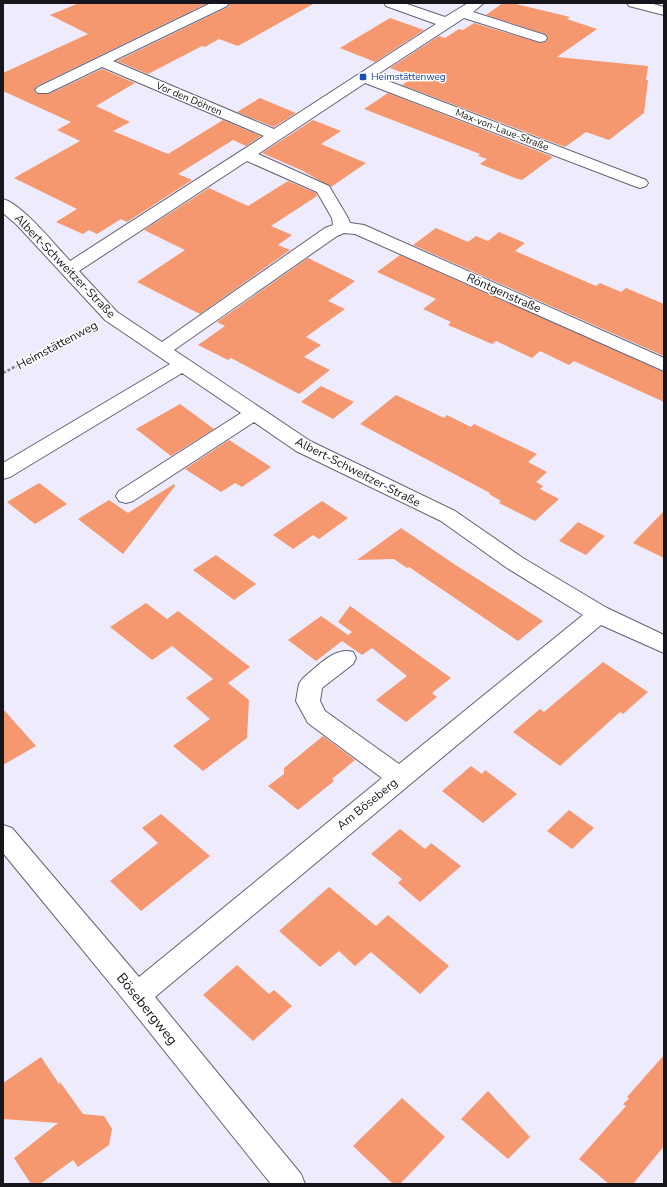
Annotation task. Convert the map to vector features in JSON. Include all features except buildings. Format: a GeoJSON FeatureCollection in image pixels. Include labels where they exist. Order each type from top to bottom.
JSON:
{"type":"FeatureCollection","features":[{"type":"Feature","properties":{"kind":"street"},"geometry":{"type":"LineString","coordinates":[[42,90],[222,3]]}},
{"type":"Feature","properties":{"kind":"street"},"geometry":{"type":"LineString","coordinates":[[392,3],[448,23]]}},
{"type":"Feature","properties":{"kind":"street"},"geometry":{"type":"LineString","coordinates":[[69,270],[477,3]]}},
{"type":"Feature","properties":{"kind":"street"},"geometry":{"type":"LineString","coordinates":[[643,4],[664,11]]}},
{"type":"Feature","properties":{"kind":"street"},"geometry":{"type":"LineString","coordinates":[[462,13],[540,38]]}},
{"type":"Feature","properties":{"kind":"street","name":"Vor den Döhren"},"geometry":{"type":"LineString","coordinates":[[102,62],[276,135]]}},
{"type":"Feature","properties":{"kind":"street","name":"Max-von-Laue-Straße"},"geometry":{"type":"LineString","coordinates":[[363,77],[640,183]]}},
{"type":"Feature","properties":{"kind":"street"},"geometry":{"type":"LineString","coordinates":[[161,351],[331,232],[342,228],[340,218],[323,189],[245,154]]}},
{"type":"Feature","properties":{"kind":"street","name":"Albert-Schweitzer-Straße"},"geometry":{"type":"LineString","coordinates":[[3,204],[22,221],[111,316],[303,446],[448,516],[514,563],[598,614],[664,645]]}},
{"type":"Feature","properties":{"kind":"street","name":"Röntgenstraße"},"geometry":{"type":"LineString","coordinates":[[342,228],[358,229],[664,364]]}},
{"type":"Feature","properties":{"kind":"street"},"geometry":{"type":"LineString","coordinates":[[3,472],[182,365]]}},
{"type":"Feature","properties":{"kind":"street"},"geometry":{"type":"LineString","coordinates":[[126,496],[254,413]]}},
{"type":"Feature","properties":{"kind":"street","name":"Am Böseberg"},"geometry":{"type":"LineString","coordinates":[[137,995],[598,614]]}},
{"type":"Feature","properties":{"kind":"street"},"geometry":{"type":"LineString","coordinates":[[345,658],[311,684],[308,701],[316,717],[400,778]]}},
{"type":"Feature","properties":{"kind":"street","name":"Bösebergweg"},"geometry":{"type":"LineString","coordinates":[[3,835],[137,995],[290,1184]]}},
{"type":"Feature","properties":{"kind":"path","name":"Heimstättenweg"},"geometry":{"type":"LineString","coordinates":[[3,374],[111,316]]}},
{"type":"Feature","properties":{"kind":"place","name":"Heimstättenweg"},"geometry":{"type":"Point","coordinates":[363,77]}}]}
